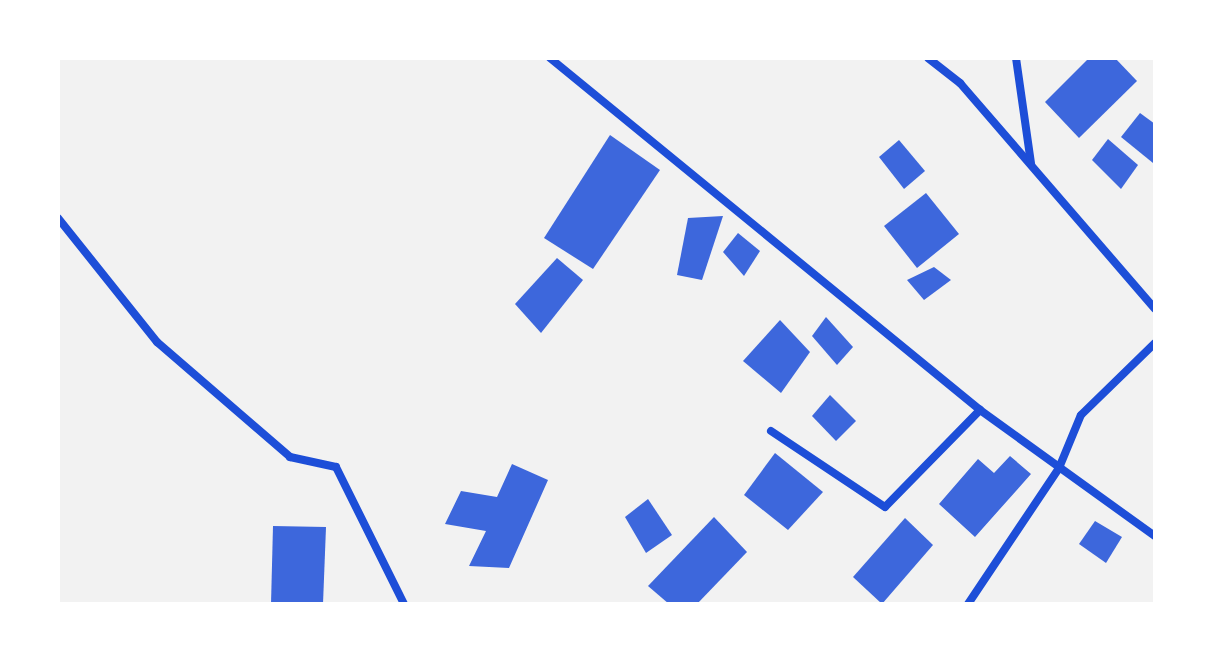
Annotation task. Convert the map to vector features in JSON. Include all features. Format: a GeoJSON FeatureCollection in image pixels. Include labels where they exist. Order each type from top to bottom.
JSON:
{"type":"FeatureCollection","features":[{"type":"Feature","properties":{"kind":"street"},"geometry":{"type":"LineString","coordinates":[[550,58],[980,410],[1155,536]]}},
{"type":"Feature","properties":{"kind":"street"},"geometry":{"type":"LineString","coordinates":[[928,58],[960,83],[1155,309]]}},
{"type":"Feature","properties":{"kind":"street"},"geometry":{"type":"LineString","coordinates":[[1016,58],[1032,166]]}},
{"type":"Feature","properties":{"kind":"street"},"geometry":{"type":"LineString","coordinates":[[58,218],[157,342],[290,457],[336,467],[404,604]]}},
{"type":"Feature","properties":{"kind":"street"},"geometry":{"type":"LineString","coordinates":[[968,604],[1059,468],[1081,415],[1155,343]]}},
{"type":"Feature","properties":{"kind":"street"},"geometry":{"type":"LineString","coordinates":[[771,431],[885,507],[980,410]]}},
{"type":"Feature","properties":{"kind":"building"},"geometry":{"type":"Polygon","coordinates":[[[1089,58],[1115,58],[1137,81],[1079,138],[1045,102],[1089,58]]]}},
{"type":"Feature","properties":{"kind":"building"},"geometry":{"type":"Polygon","coordinates":[[[1140,113],[1155,124],[1153,163],[1121,137],[1140,113]]]}},
{"type":"Feature","properties":{"kind":"building"},"geometry":{"type":"Polygon","coordinates":[[[610,135],[660,170],[593,269],[544,238],[610,135]]]}},
{"type":"Feature","properties":{"kind":"building"},"geometry":{"type":"Polygon","coordinates":[[[1108,139],[1138,165],[1121,189],[1092,160],[1108,139]]]}},
{"type":"Feature","properties":{"kind":"building"},"geometry":{"type":"Polygon","coordinates":[[[899,140],[925,171],[904,189],[879,157],[899,140]]]}},
{"type":"Feature","properties":{"kind":"building"},"geometry":{"type":"Polygon","coordinates":[[[926,193],[959,234],[917,268],[884,226],[926,193]]]}},
{"type":"Feature","properties":{"kind":"building"},"geometry":{"type":"Polygon","coordinates":[[[723,216],[702,280],[677,275],[688,218],[723,216]]]}},
{"type":"Feature","properties":{"kind":"building"},"geometry":{"type":"Polygon","coordinates":[[[738,233],[760,251],[744,276],[723,252],[738,233]]]}},
{"type":"Feature","properties":{"kind":"building"},"geometry":{"type":"Polygon","coordinates":[[[557,258],[583,280],[541,333],[515,304],[557,258]]]}},
{"type":"Feature","properties":{"kind":"building"},"geometry":{"type":"Polygon","coordinates":[[[934,267],[951,280],[924,300],[907,280],[934,267]]]}},
{"type":"Feature","properties":{"kind":"building"},"geometry":{"type":"Polygon","coordinates":[[[826,317],[853,347],[837,365],[812,336],[826,317]]]}},
{"type":"Feature","properties":{"kind":"building"},"geometry":{"type":"Polygon","coordinates":[[[780,320],[810,352],[781,393],[743,361],[780,320]]]}},
{"type":"Feature","properties":{"kind":"building"},"geometry":{"type":"Polygon","coordinates":[[[830,395],[856,421],[836,441],[812,416],[830,395]]]}},
{"type":"Feature","properties":{"kind":"building"},"geometry":{"type":"Polygon","coordinates":[[[775,453],[823,492],[788,530],[744,495],[775,453]]]}},
{"type":"Feature","properties":{"kind":"building"},"geometry":{"type":"Polygon","coordinates":[[[1010,456],[1031,474],[975,537],[939,504],[978,459],[994,473],[1010,456]]]}},
{"type":"Feature","properties":{"kind":"building"},"geometry":{"type":"Polygon","coordinates":[[[512,464],[548,480],[509,568],[469,566],[486,531],[445,524],[461,491],[497,497],[512,464]]]}},
{"type":"Feature","properties":{"kind":"building"},"geometry":{"type":"Polygon","coordinates":[[[648,499],[672,535],[646,553],[625,517],[648,499]]]}},
{"type":"Feature","properties":{"kind":"building"},"geometry":{"type":"Polygon","coordinates":[[[714,517],[747,552],[697,604],[669,604],[648,586],[714,517]]]}},
{"type":"Feature","properties":{"kind":"building"},"geometry":{"type":"Polygon","coordinates":[[[905,518],[933,545],[882,604],[853,577],[905,518]]]}},
{"type":"Feature","properties":{"kind":"building"},"geometry":{"type":"Polygon","coordinates":[[[1095,521],[1122,537],[1106,563],[1079,544],[1095,521]]]}},
{"type":"Feature","properties":{"kind":"building"},"geometry":{"type":"Polygon","coordinates":[[[273,526],[326,527],[323,604],[271,604],[273,526]]]}}]}
